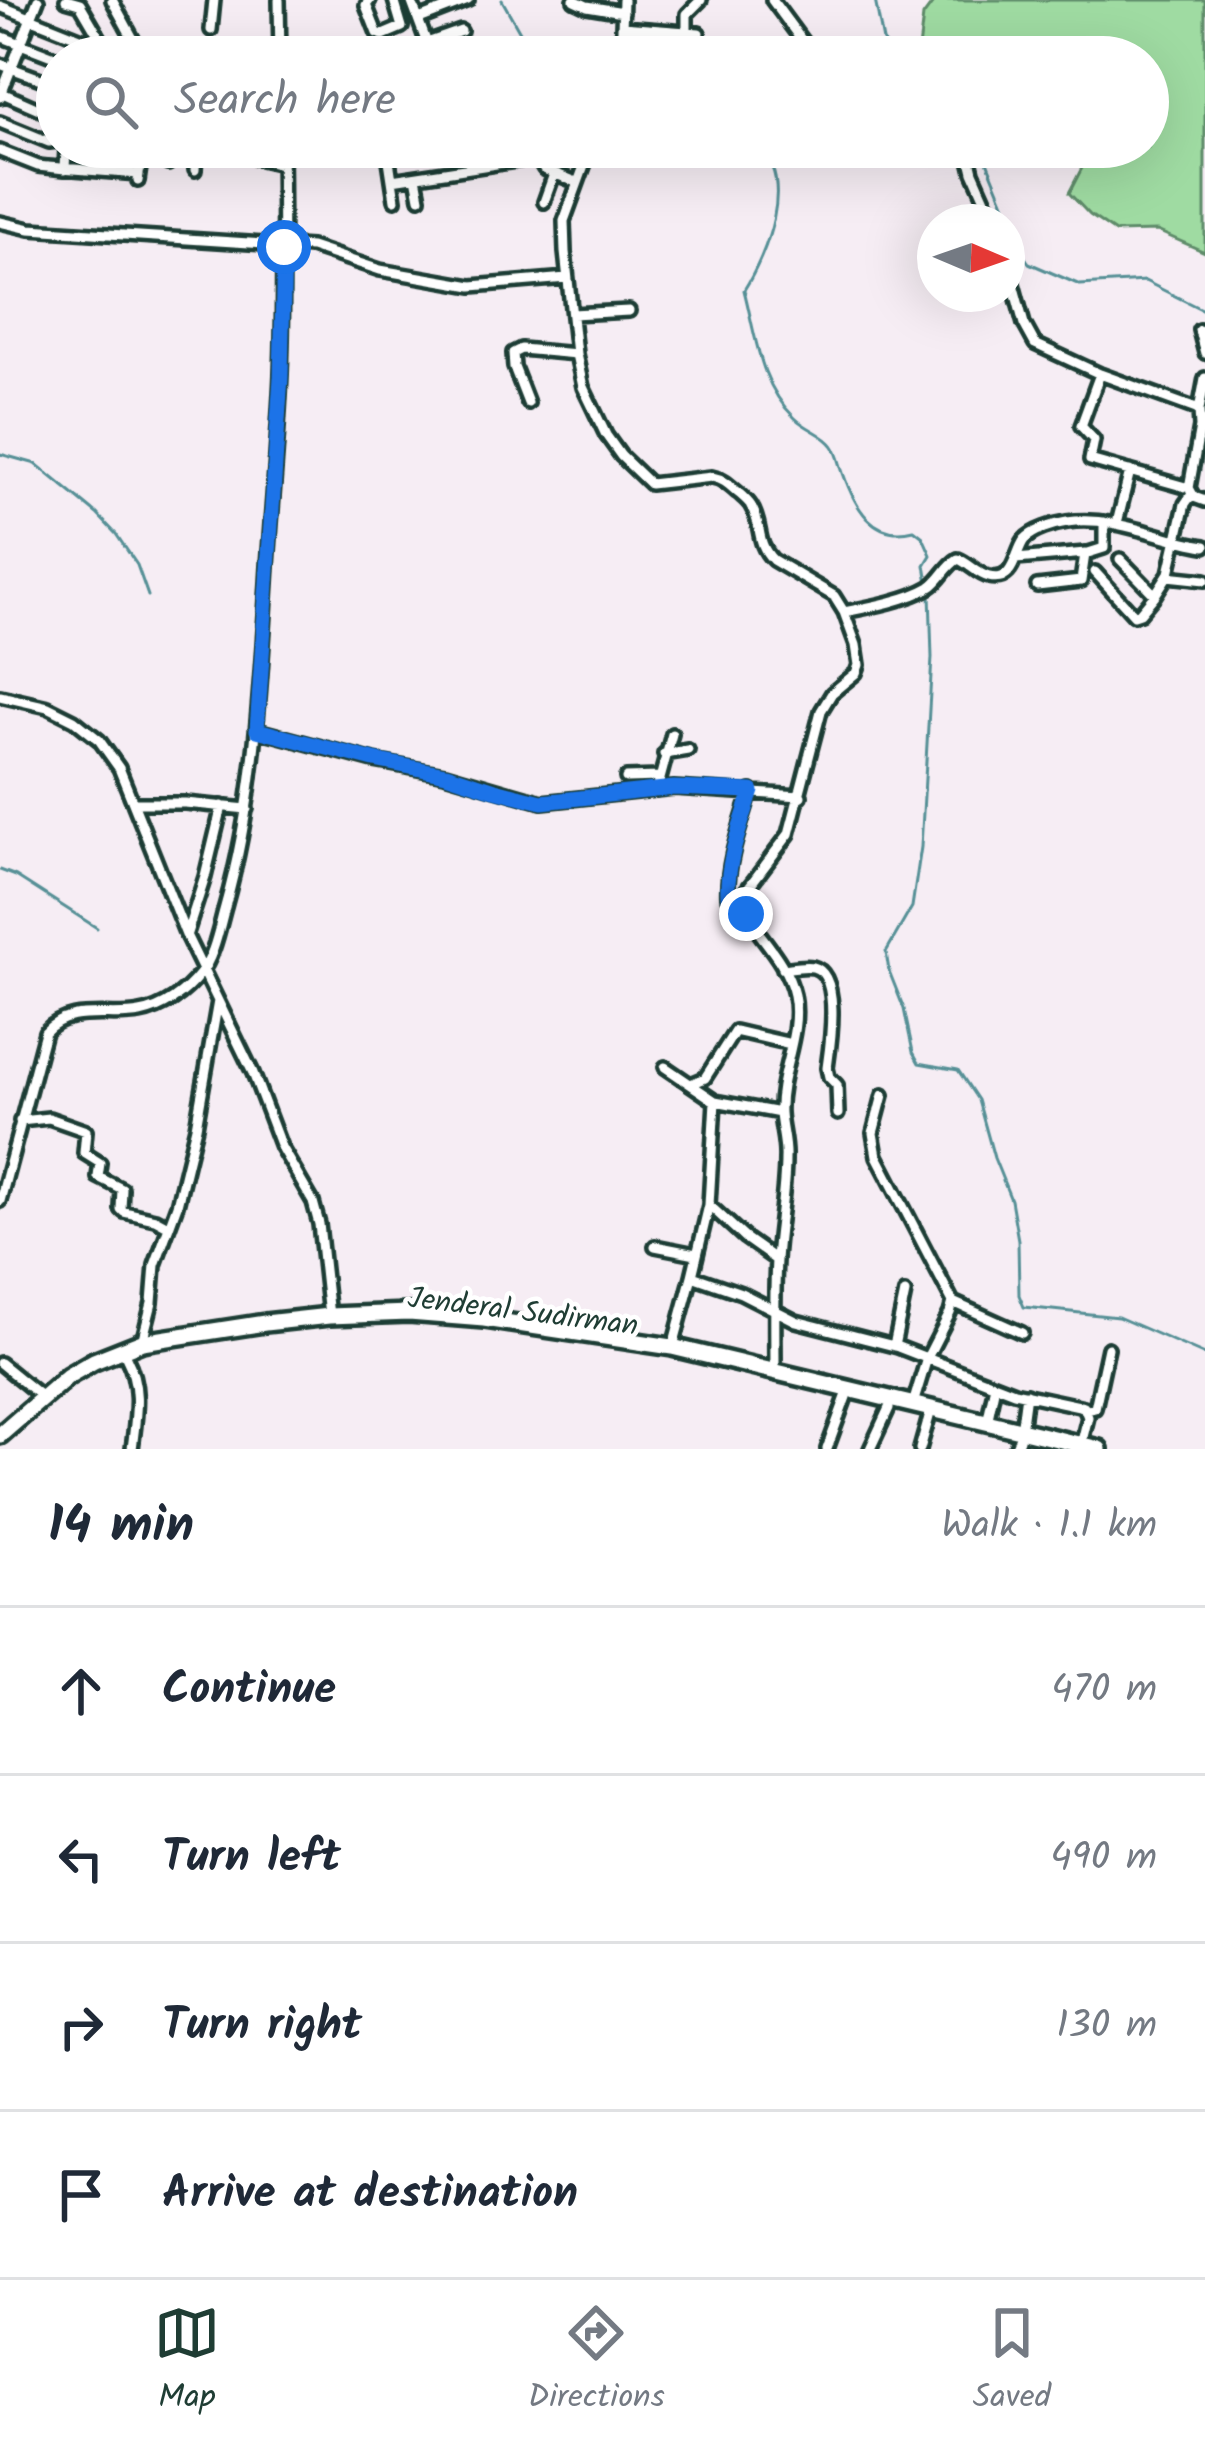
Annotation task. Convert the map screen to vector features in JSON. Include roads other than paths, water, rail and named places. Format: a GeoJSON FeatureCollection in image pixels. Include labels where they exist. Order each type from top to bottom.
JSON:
{"type":"FeatureCollection","features":[{"type":"Feature","properties":{"kind":"highway"},"geometry":{"type":"LineString","coordinates":[[0,1435],[42,1397],[94,1361],[142,1342],[328,1316],[443,1315],[672,1347],[987,1423],[1019,1440],[1099,1449]]}},
{"type":"Feature","properties":{"kind":"highway","name":"Jenderal Sudirman"},"geometry":{"type":"LineString","coordinates":[[0,1447],[74,1384],[126,1357],[329,1324],[426,1323],[671,1356],[1061,1449]]}},
{"type":"Feature","properties":{"kind":"street"},"geometry":{"type":"LineString","coordinates":[[36,108],[1,94],[6,66],[21,45],[38,0]]}},
{"type":"Feature","properties":{"kind":"street"},"geometry":{"type":"LineString","coordinates":[[66,0],[81,2],[95,36]]}},
{"type":"Feature","properties":{"kind":"street"},"geometry":{"type":"LineString","coordinates":[[112,0],[132,36]]}},
{"type":"Feature","properties":{"kind":"street"},"geometry":{"type":"LineString","coordinates":[[211,29],[214,0]]}},
{"type":"Feature","properties":{"kind":"street"},"geometry":{"type":"LineString","coordinates":[[279,0],[280,36]]}},
{"type":"Feature","properties":{"kind":"street"},"geometry":{"type":"LineString","coordinates":[[370,0],[366,5],[377,33],[383,35],[402,27],[394,0]]}},
{"type":"Feature","properties":{"kind":"street"},"geometry":{"type":"LineString","coordinates":[[411,0],[425,36]]}},
{"type":"Feature","properties":{"kind":"street"},"geometry":{"type":"LineString","coordinates":[[419,19],[468,0]]}},
{"type":"Feature","properties":{"kind":"street"},"geometry":{"type":"LineString","coordinates":[[574,0],[587,6],[623,6],[622,36]]}},
{"type":"Feature","properties":{"kind":"street"},"geometry":{"type":"LineString","coordinates":[[622,27],[693,32],[687,14],[701,0]]}},
{"type":"Feature","properties":{"kind":"street"},"geometry":{"type":"LineString","coordinates":[[772,0],[799,36]]}},
{"type":"Feature","properties":{"kind":"street"},"geometry":{"type":"LineString","coordinates":[[0,6],[86,36]]}},
{"type":"Feature","properties":{"kind":"street"},"geometry":{"type":"LineString","coordinates":[[447,36],[461,31]]}},
{"type":"Feature","properties":{"kind":"street"},"geometry":{"type":"LineString","coordinates":[[0,36],[36,50]]}},
{"type":"Feature","properties":{"kind":"street"},"geometry":{"type":"LineString","coordinates":[[6,66],[36,78]]}},
{"type":"Feature","properties":{"kind":"street"},"geometry":{"type":"LineString","coordinates":[[0,122],[36,137]]}},
{"type":"Feature","properties":{"kind":"street"},"geometry":{"type":"LineString","coordinates":[[0,151],[36,165]]}},
{"type":"Feature","properties":{"kind":"street"},"geometry":{"type":"LineString","coordinates":[[56,168],[65,169]]}},
{"type":"Feature","properties":{"kind":"street"},"geometry":{"type":"LineString","coordinates":[[56,168],[139,178],[140,168]]}},
{"type":"Feature","properties":{"kind":"street"},"geometry":{"type":"LineString","coordinates":[[0,1201],[45,1032],[70,1016],[129,1015],[153,1010],[180,994],[203,970],[231,884],[257,730],[281,377],[282,168]]}},
{"type":"Feature","properties":{"kind":"street"},"geometry":{"type":"LineString","coordinates":[[390,168],[394,200]]}},
{"type":"Feature","properties":{"kind":"street"},"geometry":{"type":"LineString","coordinates":[[392,180],[458,168]]}},
{"type":"Feature","properties":{"kind":"street"},"geometry":{"type":"LineString","coordinates":[[543,168],[576,182]]}},
{"type":"Feature","properties":{"kind":"street"},"geometry":{"type":"LineString","coordinates":[[582,168],[564,221],[567,278],[581,380],[606,435],[640,477],[654,485],[708,477],[725,481],[752,507],[766,554],[828,591],[844,612],[856,645],[860,664],[856,673],[832,693],[820,711],[793,824],[784,843],[738,901]]}},
{"type":"Feature","properties":{"kind":"street"},"geometry":{"type":"LineString","coordinates":[[972,168],[987,204]]}},
{"type":"Feature","properties":{"kind":"street"},"geometry":{"type":"LineString","coordinates":[[544,202],[554,174]]}},
{"type":"Feature","properties":{"kind":"street"},"geometry":{"type":"LineString","coordinates":[[416,177],[420,198]]}},
{"type":"Feature","properties":{"kind":"street"},"geometry":{"type":"LineString","coordinates":[[0,222],[30,230],[310,247],[380,270],[472,286],[567,278]]}},
{"type":"Feature","properties":{"kind":"street"},"geometry":{"type":"LineString","coordinates":[[572,314],[629,311]]}},
{"type":"Feature","properties":{"kind":"street"},"geometry":{"type":"LineString","coordinates":[[1022,312],[1030,339],[1049,352],[1202,412]]}},
{"type":"Feature","properties":{"kind":"street"},"geometry":{"type":"LineString","coordinates":[[1198,330],[1205,353]]}},
{"type":"Feature","properties":{"kind":"street"},"geometry":{"type":"LineString","coordinates":[[528,403],[513,353],[521,349],[576,354]]}},
{"type":"Feature","properties":{"kind":"street"},"geometry":{"type":"LineString","coordinates":[[1100,374],[1082,423],[1094,440],[1090,460],[1191,491],[1205,501]]}},
{"type":"Feature","properties":{"kind":"street"},"geometry":{"type":"LineString","coordinates":[[1095,572],[1134,615],[1167,576],[1191,491],[1205,379]]}},
{"type":"Feature","properties":{"kind":"street"},"geometry":{"type":"LineString","coordinates":[[1117,523],[1130,471]]}},
{"type":"Feature","properties":{"kind":"street"},"geometry":{"type":"LineString","coordinates":[[844,612],[929,587],[954,560],[962,559],[994,578],[1010,571],[1025,539],[1068,522],[1117,523],[1175,542],[1205,546]]}},
{"type":"Feature","properties":{"kind":"street"},"geometry":{"type":"LineString","coordinates":[[1016,559],[1086,554],[1104,548],[1104,522]]}},
{"type":"Feature","properties":{"kind":"street"},"geometry":{"type":"LineString","coordinates":[[1037,586],[1082,581],[1086,554]]}},
{"type":"Feature","properties":{"kind":"street"},"geometry":{"type":"LineString","coordinates":[[1120,560],[1155,595]]}},
{"type":"Feature","properties":{"kind":"street"},"geometry":{"type":"LineString","coordinates":[[1167,576],[1205,579]]}},
{"type":"Feature","properties":{"kind":"street"},"geometry":{"type":"LineString","coordinates":[[0,696],[48,707],[79,723],[114,760],[186,935],[253,1073],[281,1147],[313,1202],[328,1316]]}},
{"type":"Feature","properties":{"kind":"street"},"geometry":{"type":"LineString","coordinates":[[257,730],[446,774],[542,802],[679,788],[801,796]]}},
{"type":"Feature","properties":{"kind":"street"},"geometry":{"type":"LineString","coordinates":[[657,790],[672,734]]}},
{"type":"Feature","properties":{"kind":"street"},"geometry":{"type":"LineString","coordinates":[[664,754],[688,750]]}},
{"type":"Feature","properties":{"kind":"street"},"geometry":{"type":"LineString","coordinates":[[626,778],[659,777]]}},
{"type":"Feature","properties":{"kind":"street"},"geometry":{"type":"LineString","coordinates":[[752,791],[731,865],[728,897],[738,901],[783,969],[795,1001],[780,1113],[785,1183],[773,1309],[775,1370]]}},
{"type":"Feature","properties":{"kind":"street"},"geometry":{"type":"LineString","coordinates":[[133,803],[247,809]]}},
{"type":"Feature","properties":{"kind":"street"},"geometry":{"type":"LineString","coordinates":[[186,935],[222,806]]}},
{"type":"Feature","properties":{"kind":"street"},"geometry":{"type":"LineString","coordinates":[[783,969],[813,967],[830,983],[827,1068],[838,1091],[838,1114]]}},
{"type":"Feature","properties":{"kind":"street"},"geometry":{"type":"LineString","coordinates":[[142,1342],[155,1265],[177,1205],[196,1127],[218,1001]]}},
{"type":"Feature","properties":{"kind":"street"},"geometry":{"type":"LineString","coordinates":[[691,1084],[705,1078],[735,1031],[791,1044]]}},
{"type":"Feature","properties":{"kind":"street"},"geometry":{"type":"LineString","coordinates":[[664,1067],[715,1101],[780,1113]]}},
{"type":"Feature","properties":{"kind":"street"},"geometry":{"type":"LineString","coordinates":[[883,1095],[873,1133],[877,1156],[953,1302],[1022,1333]]}},
{"type":"Feature","properties":{"kind":"street"},"geometry":{"type":"LineString","coordinates":[[672,1347],[709,1205],[715,1101]]}},
{"type":"Feature","properties":{"kind":"street"},"geometry":{"type":"LineString","coordinates":[[20,1121],[49,1118],[86,1131],[84,1154],[100,1162],[98,1177],[122,1189],[121,1209],[169,1226]]}},
{"type":"Feature","properties":{"kind":"street"},"geometry":{"type":"LineString","coordinates":[[709,1205],[776,1260]]}},
{"type":"Feature","properties":{"kind":"street"},"geometry":{"type":"LineString","coordinates":[[655,1246],[696,1254]]}},
{"type":"Feature","properties":{"kind":"street"},"geometry":{"type":"LineString","coordinates":[[692,1276],[742,1293],[796,1321],[894,1346],[995,1385],[1084,1407],[1088,1417],[1081,1445]]}},
{"type":"Feature","properties":{"kind":"street"},"geometry":{"type":"LineString","coordinates":[[894,1346],[905,1293]]}},
{"type":"Feature","properties":{"kind":"street"},"geometry":{"type":"LineString","coordinates":[[913,1404],[927,1358],[953,1302]]}},
{"type":"Feature","properties":{"kind":"street"},"geometry":{"type":"LineString","coordinates":[[1087,1410],[1095,1408],[1108,1348]]}},
{"type":"Feature","properties":{"kind":"street"},"geometry":{"type":"LineString","coordinates":[[126,1357],[138,1393],[132,1449]]}},
{"type":"Feature","properties":{"kind":"street"},"geometry":{"type":"LineString","coordinates":[[0,1363],[42,1397]]}},
{"type":"Feature","properties":{"kind":"street"},"geometry":{"type":"LineString","coordinates":[[987,1423],[995,1385]]}},
{"type":"Feature","properties":{"kind":"street"},"geometry":{"type":"LineString","coordinates":[[1019,1440],[1026,1394]]}},
{"type":"Feature","properties":{"kind":"street"},"geometry":{"type":"LineString","coordinates":[[827,1449],[846,1397]]}},
{"type":"Feature","properties":{"kind":"street"},"geometry":{"type":"LineString","coordinates":[[870,1449],[889,1408]]}},
{"type":"Feature","properties":{"kind":"street"},"geometry":{"type":"LineString","coordinates":[[920,1449],[929,1417]]}},
{"type":"Feature","properties":{"kind":"waterway"},"geometry":{"type":"LineString","coordinates":[[502,0],[522,36]]}},
{"type":"Feature","properties":{"kind":"waterway"},"geometry":{"type":"LineString","coordinates":[[875,0],[882,36]]}},
{"type":"Feature","properties":{"kind":"waterway"},"geometry":{"type":"LineString","coordinates":[[771,168],[774,217],[744,290],[766,375],[795,418],[833,446],[853,498],[868,518],[887,531],[914,530],[923,537],[931,555],[925,565],[928,583]]}},
{"type":"Feature","properties":{"kind":"waterway"},"geometry":{"type":"LineString","coordinates":[[990,168],[1029,263],[1080,285],[1145,281],[1205,311]]}},
{"type":"Feature","properties":{"kind":"waterway"},"geometry":{"type":"LineString","coordinates":[[0,454],[36,464],[97,514],[137,565],[148,596]]}},
{"type":"Feature","properties":{"kind":"waterway"},"geometry":{"type":"LineString","coordinates":[[930,593],[932,658],[921,847],[912,907],[886,952],[913,1052],[919,1063],[958,1070],[978,1100],[1011,1200],[1024,1307],[1118,1317],[1205,1355]]}},
{"type":"Feature","properties":{"kind":"waterway"},"geometry":{"type":"LineString","coordinates":[[0,870],[97,928]]}}]}
